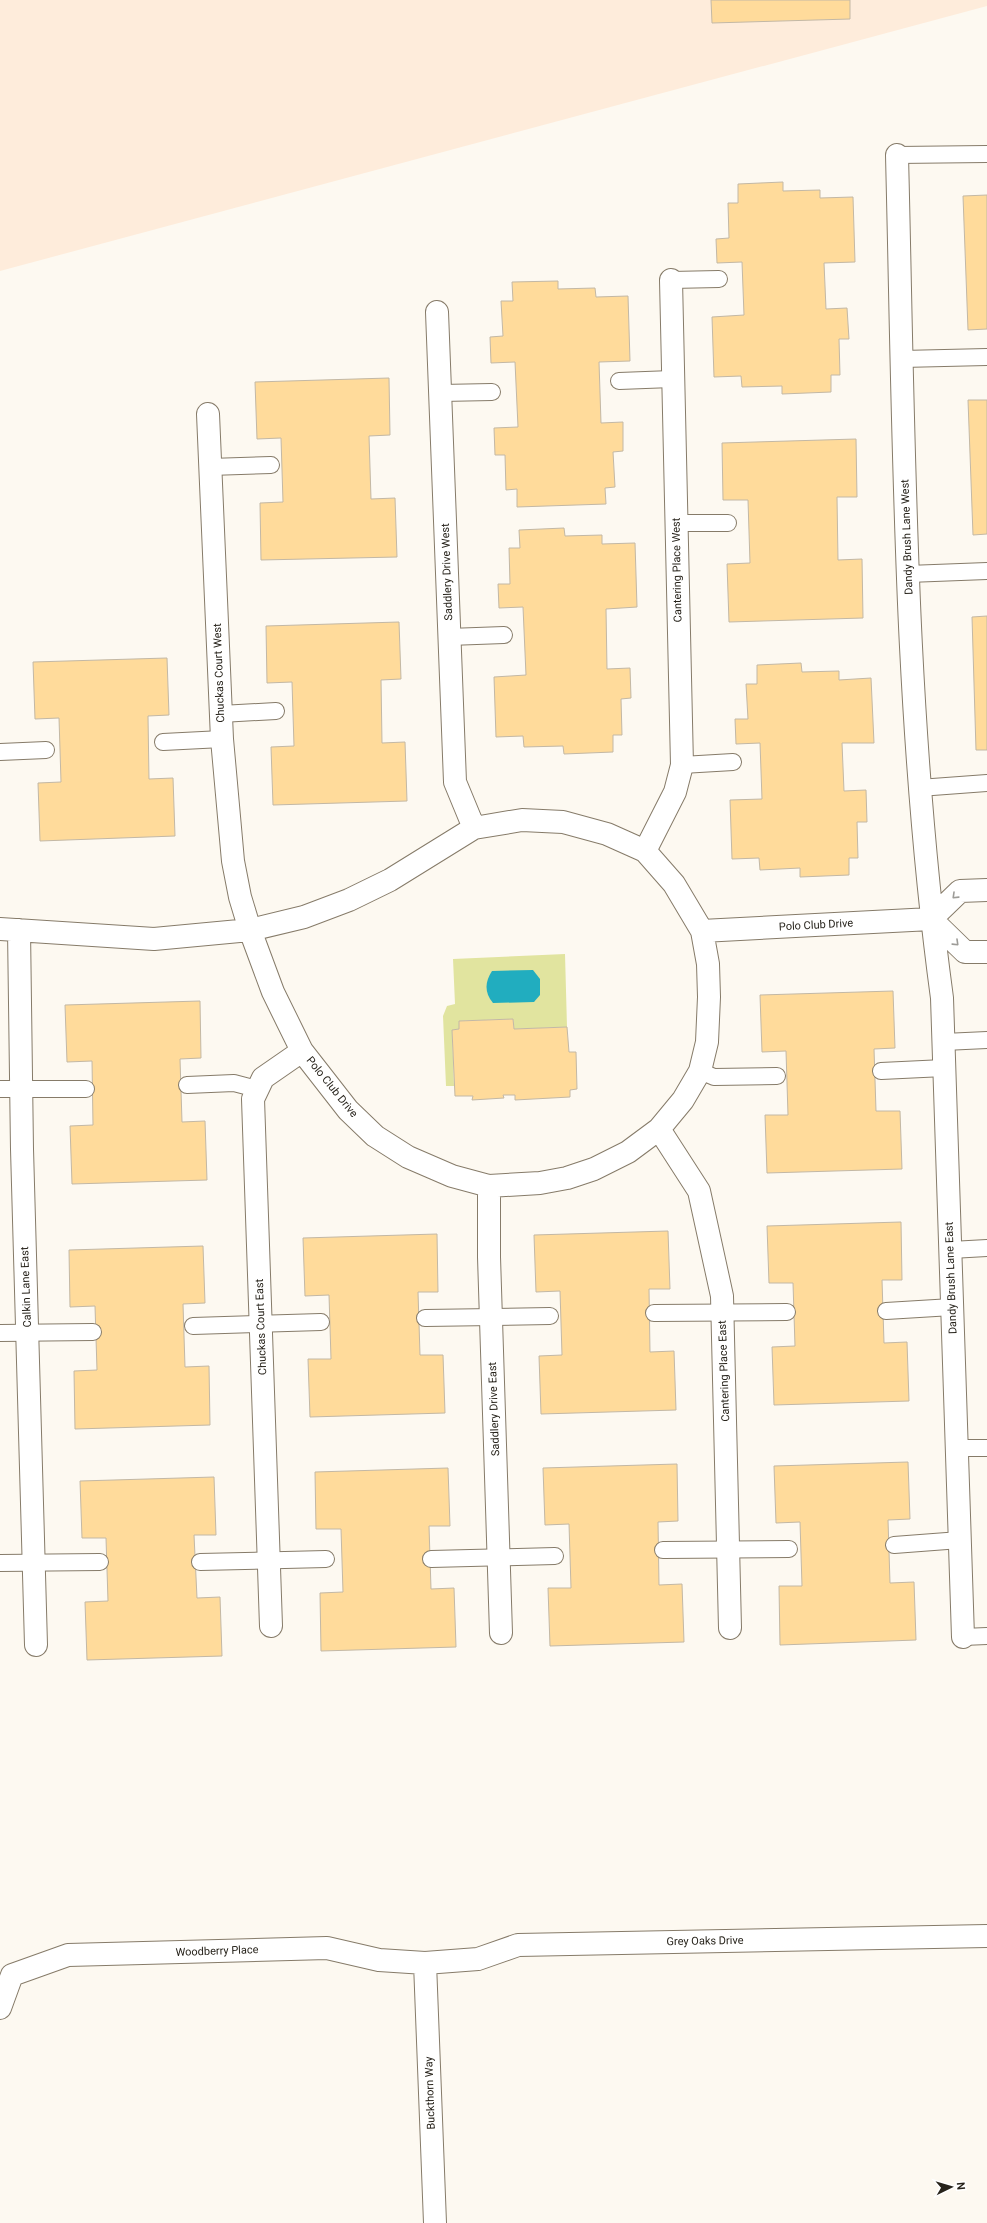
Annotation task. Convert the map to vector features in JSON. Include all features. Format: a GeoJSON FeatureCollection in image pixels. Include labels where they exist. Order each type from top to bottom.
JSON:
{"type":"FeatureCollection","features":[{"type":"Feature","properties":{"kind":"street","name":"Dandy Brush Lane West"},"geometry":{"type":"LineString","coordinates":[[897,155],[908,574],[915,745],[931,919]]}},
{"type":"Feature","properties":{"kind":"street","name":"Cantering Place West"},"geometry":{"type":"LineString","coordinates":[[645,851],[675,792],[682,765],[675,523],[671,280]]}},
{"type":"Feature","properties":{"kind":"street","name":"Saddlery Drive West"},"geometry":{"type":"LineString","coordinates":[[437,312],[455,782],[474,828]]}},
{"type":"Feature","properties":{"kind":"street","name":"Chuckas Court West"},"geometry":{"type":"LineString","coordinates":[[208,414],[222,739],[233,861],[240,897],[250,930]]}},
{"type":"Feature","properties":{"kind":"street","name":"Polo Club Drive"},"geometry":{"type":"LineString","coordinates":[[9,929],[154,939],[250,930],[304,918],[349,900],[390,880],[474,828],[522,820],[563,822],[607,834],[645,851],[674,884],[702,931],[708,964],[709,996],[707,1042],[700,1071],[683,1100],[659,1129],[628,1152],[594,1169],[574,1176],[540,1183],[489,1186],[452,1176],[408,1157],[375,1136],[348,1110],[302,1051],[273,992],[250,930]]}},
{"type":"Feature","properties":{"kind":"street"},"geometry":{"type":"LineString","coordinates":[[987,890],[960,891],[931,919],[965,952],[987,952]]}},
{"type":"Feature","properties":{"kind":"street","name":"Polo Club Drive"},"geometry":{"type":"LineString","coordinates":[[702,931],[931,919]]}},
{"type":"Feature","properties":{"kind":"street","name":"Dandy Brush Lane East"},"geometry":{"type":"LineString","coordinates":[[931,919],[942,998],[944,1042],[963,1637]]}},
{"type":"Feature","properties":{"kind":"street","name":"Calkin Lane East"},"geometry":{"type":"LineString","coordinates":[[9,929],[10,1089],[27,1332],[36,1645]]}},
{"type":"Feature","properties":{"kind":"street","name":"Chuckas Court East"},"geometry":{"type":"LineString","coordinates":[[270,1626],[253,1099],[263,1078],[302,1051]]}},
{"type":"Feature","properties":{"kind":"street","name":"Cantering Place East"},"geometry":{"type":"LineString","coordinates":[[659,1129],[699,1191],[722,1296],[730,1628]]}},
{"type":"Feature","properties":{"kind":"street","name":"Saddlery Drive East"},"geometry":{"type":"LineString","coordinates":[[489,1186],[491,1317],[502,1633]]}},
{"type":"Feature","properties":{"kind":"street","name":"Grey Oaks Drive"},"geometry":{"type":"LineString","coordinates":[[425,1963],[478,1959],[518,1945],[987,1936]]}},
{"type":"Feature","properties":{"kind":"street","name":"Woodberry Place"},"geometry":{"type":"LineString","coordinates":[[6,1972],[68,1955],[328,1948],[379,1960],[425,1963]]}},
{"type":"Feature","properties":{"kind":"street","name":"Buckthorn Way"},"geometry":{"type":"LineString","coordinates":[[425,1963],[435,2223]]}},
{"type":"Feature","properties":{"kind":"street"},"geometry":{"type":"LineString","coordinates":[[0,2008],[6,1972]]}},
{"type":"Feature","properties":{"kind":"lane"},"geometry":{"type":"LineString","coordinates":[[897,155],[987,154]]}},
{"type":"Feature","properties":{"kind":"lane"},"geometry":{"type":"LineString","coordinates":[[671,280],[719,280]]}},
{"type":"Feature","properties":{"kind":"lane"},"geometry":{"type":"LineString","coordinates":[[902,359],[987,357]]}},
{"type":"Feature","properties":{"kind":"lane"},"geometry":{"type":"LineString","coordinates":[[619,380],[672,379]]}},
{"type":"Feature","properties":{"kind":"lane"},"geometry":{"type":"LineString","coordinates":[[440,393],[492,392]]}},
{"type":"Feature","properties":{"kind":"lane"},"geometry":{"type":"LineString","coordinates":[[210,467],[271,465]]}},
{"type":"Feature","properties":{"kind":"lane"},"geometry":{"type":"LineString","coordinates":[[675,523],[728,522]]}},
{"type":"Feature","properties":{"kind":"lane"},"geometry":{"type":"LineString","coordinates":[[908,574],[987,571]]}},
{"type":"Feature","properties":{"kind":"lane"},"geometry":{"type":"LineString","coordinates":[[449,637],[504,635]]}},
{"type":"Feature","properties":{"kind":"lane"},"geometry":{"type":"LineString","coordinates":[[221,714],[276,711]]}},
{"type":"Feature","properties":{"kind":"lane"},"geometry":{"type":"LineString","coordinates":[[163,742],[222,739]]}},
{"type":"Feature","properties":{"kind":"lane"},"geometry":{"type":"LineString","coordinates":[[0,752],[46,750]]}},
{"type":"Feature","properties":{"kind":"lane"},"geometry":{"type":"LineString","coordinates":[[682,765],[733,762]]}},
{"type":"Feature","properties":{"kind":"lane"},"geometry":{"type":"LineString","coordinates":[[919,788],[987,784]]}},
{"type":"Feature","properties":{"kind":"lane"},"geometry":{"type":"LineString","coordinates":[[944,1042],[987,1040]]}},
{"type":"Feature","properties":{"kind":"lane"},"geometry":{"type":"LineString","coordinates":[[881,1071],[944,1068]]}},
{"type":"Feature","properties":{"kind":"lane"},"geometry":{"type":"LineString","coordinates":[[700,1071],[714,1077],[777,1076]]}},
{"type":"Feature","properties":{"kind":"lane"},"geometry":{"type":"LineString","coordinates":[[187,1085],[234,1083],[257,1090]]}},
{"type":"Feature","properties":{"kind":"lane"},"geometry":{"type":"LineString","coordinates":[[10,1089],[86,1089]]}},
{"type":"Feature","properties":{"kind":"lane"},"geometry":{"type":"LineString","coordinates":[[951,1250],[987,1248]]}},
{"type":"Feature","properties":{"kind":"lane"},"geometry":{"type":"LineString","coordinates":[[886,1311],[952,1307]]}},
{"type":"Feature","properties":{"kind":"lane"},"geometry":{"type":"LineString","coordinates":[[654,1313],[787,1312]]}},
{"type":"Feature","properties":{"kind":"lane"},"geometry":{"type":"LineString","coordinates":[[425,1318],[550,1316]]}},
{"type":"Feature","properties":{"kind":"lane"},"geometry":{"type":"LineString","coordinates":[[193,1326],[321,1322]]}},
{"type":"Feature","properties":{"kind":"lane"},"geometry":{"type":"LineString","coordinates":[[0,1333],[93,1332]]}},
{"type":"Feature","properties":{"kind":"lane"},"geometry":{"type":"LineString","coordinates":[[957,1448],[987,1448]]}},
{"type":"Feature","properties":{"kind":"lane"},"geometry":{"type":"LineString","coordinates":[[894,1545],[960,1540]]}},
{"type":"Feature","properties":{"kind":"lane"},"geometry":{"type":"LineString","coordinates":[[663,1550],[789,1549]]}},
{"type":"Feature","properties":{"kind":"lane"},"geometry":{"type":"LineString","coordinates":[[430,1559],[555,1556]]}},
{"type":"Feature","properties":{"kind":"lane"},"geometry":{"type":"LineString","coordinates":[[200,1562],[269,1562],[326,1559]]}},
{"type":"Feature","properties":{"kind":"lane"},"geometry":{"type":"LineString","coordinates":[[0,1563],[100,1562]]}},
{"type":"Feature","properties":{"kind":"lane"},"geometry":{"type":"LineString","coordinates":[[963,1637],[987,1636]]}},
{"type":"Feature","properties":{"kind":"shaded area"},"geometry":{"type":"Polygon","coordinates":[[[0,0],[987,0],[987,6],[0,271],[0,0]]]}},
{"type":"Feature","properties":{"kind":"green space"},"geometry":{"type":"Polygon","coordinates":[[[565,954],[567,1027],[514,1029],[513,1019],[459,1021],[459,1029],[452,1030],[454,1086],[446,1086],[443,1016],[447,1006],[455,1004],[453,959],[565,954]]]}},
{"type":"Feature","properties":{"kind":"water"},"geometry":{"type":"Polygon","coordinates":[[[533,970],[540,979],[540,995],[534,1002],[493,1003],[490,999],[486,987],[492,971],[533,970]]]}},
{"type":"Feature","properties":{"kind":"building"},"geometry":{"type":"Polygon","coordinates":[[[711,0],[850,0],[850,19],[712,23],[711,0]]]}},
{"type":"Feature","properties":{"kind":"building"},"geometry":{"type":"Polygon","coordinates":[[[783,182],[783,191],[820,190],[820,198],[853,197],[855,262],[824,263],[826,309],[847,308],[849,339],[839,339],[840,375],[831,375],[831,392],[782,394],[782,386],[742,387],[741,376],[714,377],[712,317],[744,315],[742,262],[717,263],[716,239],[729,238],[728,203],[738,203],[738,184],[783,182]]]}},
{"type":"Feature","properties":{"kind":"building"},"geometry":{"type":"Polygon","coordinates":[[[987,195],[987,329],[968,330],[963,196],[987,195]]]}},
{"type":"Feature","properties":{"kind":"building"},"geometry":{"type":"Polygon","coordinates":[[[558,281],[558,289],[595,288],[596,297],[628,296],[630,361],[599,362],[601,423],[623,422],[623,451],[613,452],[615,487],[605,488],[606,504],[517,507],[517,489],[506,490],[505,455],[495,455],[494,428],[518,427],[515,362],[491,363],[490,337],[503,336],[501,301],[513,301],[512,282],[558,281]]]}},
{"type":"Feature","properties":{"kind":"building"},"geometry":{"type":"Polygon","coordinates":[[[389,378],[390,435],[369,436],[371,499],[395,498],[397,557],[261,560],[260,503],[283,502],[281,438],[257,439],[255,382],[389,378]]]}},
{"type":"Feature","properties":{"kind":"building"},"geometry":{"type":"Polygon","coordinates":[[[968,400],[987,400],[987,534],[973,535],[968,400]]]}},
{"type":"Feature","properties":{"kind":"building"},"geometry":{"type":"Polygon","coordinates":[[[856,439],[857,497],[837,497],[838,560],[862,559],[863,618],[729,622],[727,564],[750,563],[748,500],[723,500],[722,443],[856,439]]]}},
{"type":"Feature","properties":{"kind":"building"},"geometry":{"type":"Polygon","coordinates":[[[564,528],[565,536],[602,535],[602,544],[635,543],[637,607],[606,609],[607,669],[630,668],[631,698],[621,699],[622,735],[613,735],[613,752],[564,754],[563,746],[524,747],[523,736],[496,737],[494,677],[526,675],[523,607],[499,608],[498,584],[510,584],[509,548],[520,548],[519,530],[564,528]]]}},
{"type":"Feature","properties":{"kind":"building"},"geometry":{"type":"Polygon","coordinates":[[[987,616],[987,750],[976,750],[972,617],[987,616]]]}},
{"type":"Feature","properties":{"kind":"building"},"geometry":{"type":"Polygon","coordinates":[[[399,622],[401,679],[381,680],[382,743],[405,742],[407,801],[273,805],[271,747],[294,746],[292,682],[267,683],[266,626],[399,622]]]}},
{"type":"Feature","properties":{"kind":"building"},"geometry":{"type":"Polygon","coordinates":[[[167,658],[169,715],[148,716],[149,779],[173,778],[175,836],[40,841],[38,783],[61,782],[59,718],[35,719],[33,662],[167,658]]]}},
{"type":"Feature","properties":{"kind":"building"},"geometry":{"type":"Polygon","coordinates":[[[801,663],[802,672],[839,671],[839,680],[871,678],[874,743],[842,743],[844,791],[866,790],[867,822],[857,822],[858,858],[849,858],[849,875],[800,877],[800,868],[760,870],[759,858],[732,859],[730,800],[762,799],[760,743],[736,744],[735,719],[748,719],[746,684],[757,684],[757,665],[801,663]]]}},
{"type":"Feature","properties":{"kind":"building"},"geometry":{"type":"Polygon","coordinates":[[[893,991],[895,1048],[874,1049],[876,1111],[900,1111],[902,1169],[767,1173],[765,1115],[788,1115],[786,1051],[762,1052],[760,995],[893,991]]]}},
{"type":"Feature","properties":{"kind":"building"},"geometry":{"type":"Polygon","coordinates":[[[200,1001],[201,1058],[180,1059],[182,1122],[205,1121],[207,1180],[72,1184],[70,1126],[93,1125],[92,1061],[67,1062],[65,1005],[200,1001]]]}},
{"type":"Feature","properties":{"kind":"building"},"geometry":{"type":"Polygon","coordinates":[[[513,1019],[514,1029],[567,1027],[569,1052],[576,1052],[577,1089],[570,1090],[570,1097],[515,1100],[515,1095],[503,1095],[504,1098],[472,1100],[473,1096],[455,1096],[452,1030],[459,1029],[459,1021],[513,1019]]]}},
{"type":"Feature","properties":{"kind":"building"},"geometry":{"type":"Polygon","coordinates":[[[901,1222],[902,1280],[882,1280],[884,1343],[907,1342],[909,1401],[774,1405],[772,1347],[795,1346],[793,1283],[769,1283],[767,1226],[901,1222]]]}},
{"type":"Feature","properties":{"kind":"building"},"geometry":{"type":"Polygon","coordinates":[[[668,1231],[670,1289],[649,1289],[650,1352],[674,1351],[676,1410],[541,1414],[539,1356],[562,1355],[560,1291],[536,1292],[534,1235],[668,1231]]]}},
{"type":"Feature","properties":{"kind":"building"},"geometry":{"type":"Polygon","coordinates":[[[437,1234],[438,1292],[418,1292],[420,1355],[443,1355],[445,1413],[310,1417],[308,1359],[331,1359],[329,1295],[305,1296],[303,1238],[437,1234]]]}},
{"type":"Feature","properties":{"kind":"building"},"geometry":{"type":"Polygon","coordinates":[[[203,1246],[205,1303],[183,1304],[185,1367],[209,1366],[210,1425],[75,1429],[74,1371],[97,1370],[95,1306],[70,1307],[69,1250],[203,1246]]]}},
{"type":"Feature","properties":{"kind":"building"},"geometry":{"type":"Polygon","coordinates":[[[908,1462],[910,1519],[888,1520],[890,1583],[914,1582],[916,1640],[780,1645],[779,1586],[802,1586],[800,1522],[776,1523],[774,1466],[908,1462]]]}},
{"type":"Feature","properties":{"kind":"building"},"geometry":{"type":"Polygon","coordinates":[[[677,1464],[678,1521],[658,1522],[659,1585],[682,1584],[684,1642],[550,1646],[548,1588],[571,1588],[569,1524],[545,1525],[543,1468],[677,1464]]]}},
{"type":"Feature","properties":{"kind":"building"},"geometry":{"type":"Polygon","coordinates":[[[448,1468],[450,1526],[429,1526],[431,1589],[454,1588],[456,1647],[321,1651],[320,1593],[343,1592],[341,1529],[316,1529],[315,1472],[448,1468]]]}},
{"type":"Feature","properties":{"kind":"building"},"geometry":{"type":"Polygon","coordinates":[[[214,1477],[216,1535],[194,1535],[197,1598],[220,1597],[222,1656],[87,1660],[85,1602],[108,1601],[106,1538],[82,1538],[80,1481],[214,1477]]]}}]}
